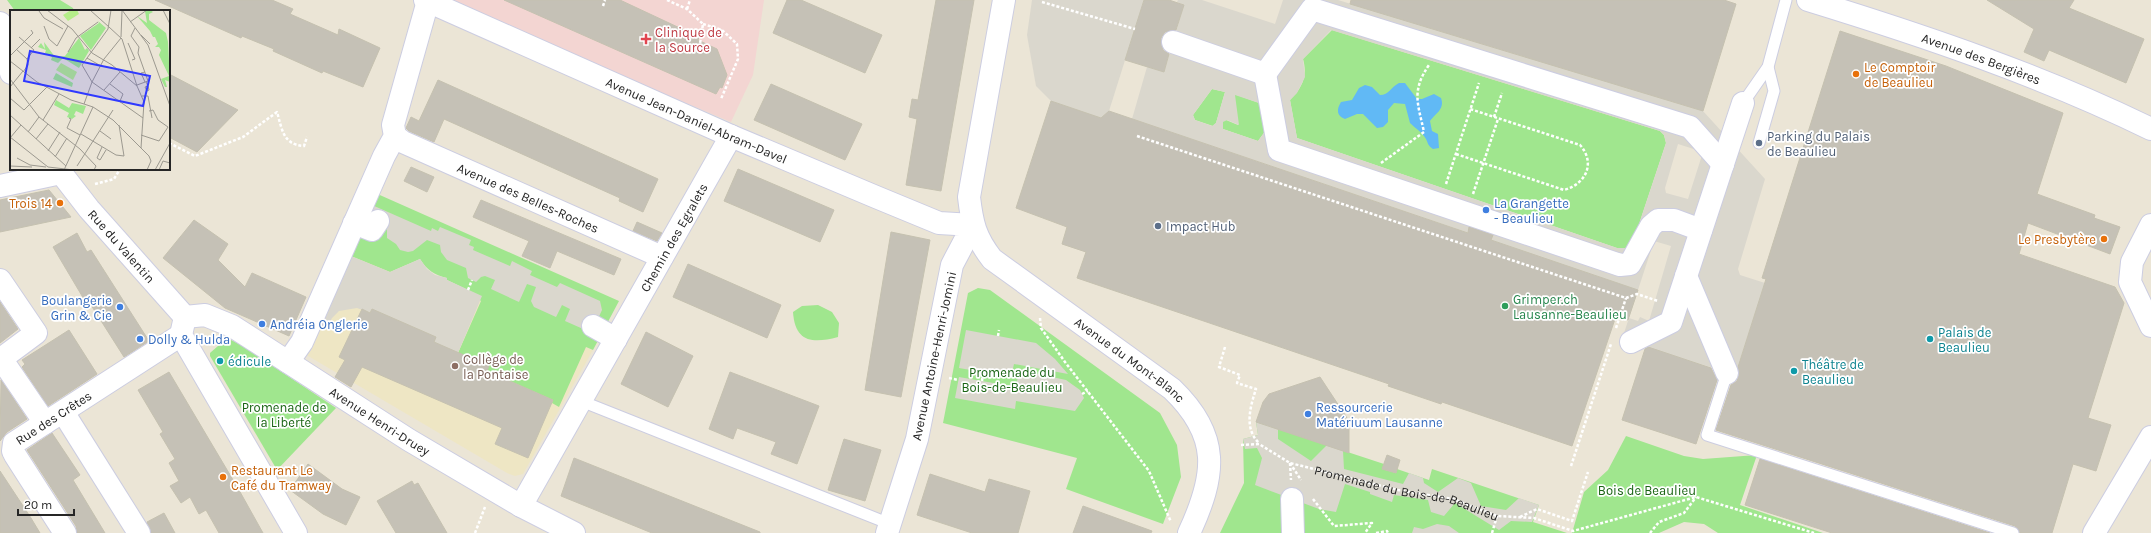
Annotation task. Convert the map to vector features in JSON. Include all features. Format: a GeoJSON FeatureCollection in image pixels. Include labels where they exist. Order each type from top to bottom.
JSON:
{"type":"FeatureCollection","features":[{"type":"Feature","properties":{"kind":"street"},"geometry":{"type":"LineString","coordinates":[[973,225],[969,197],[1004,0]]}},
{"type":"Feature","properties":{"kind":"street","name":"Avenue des Bergières"},"geometry":{"type":"LineString","coordinates":[[1808,0],[1911,31],[1998,63],[2151,129]]}},
{"type":"Feature","properties":{"kind":"street"},"geometry":{"type":"LineString","coordinates":[[288,362],[302,342],[354,223],[395,136],[393,125],[427,1]]}},
{"type":"Feature","properties":{"kind":"street","name":"Avenue Jean-Daniel-Abram-Davel"},"geometry":{"type":"LineString","coordinates":[[427,1],[731,136],[939,223],[973,225]]}},
{"type":"Feature","properties":{"kind":"street"},"geometry":{"type":"LineString","coordinates":[[1701,230],[1674,220],[1658,220],[1651,226],[1630,264],[1620,265],[1279,150],[1265,74],[1312,9],[1690,127],[1723,164]]}},
{"type":"Feature","properties":{"kind":"street"},"geometry":{"type":"LineString","coordinates":[[0,23],[10,68]]}},
{"type":"Feature","properties":{"kind":"street"},"geometry":{"type":"LineString","coordinates":[[1173,42],[1265,74]]}},
{"type":"Feature","properties":{"kind":"street"},"geometry":{"type":"LineString","coordinates":[[1619,340],[1670,322],[1743,103]]}},
{"type":"Feature","properties":{"kind":"street","name":"Avenue des Belles-Roches"},"geometry":{"type":"LineString","coordinates":[[395,136],[404,142],[662,257]]}},
{"type":"Feature","properties":{"kind":"street","name":"Chemin des Egralets"},"geometry":{"type":"LineString","coordinates":[[521,506],[731,136]]}},
{"type":"Feature","properties":{"kind":"street","name":"Rue du Valentin"},"geometry":{"type":"LineString","coordinates":[[0,186],[60,171],[154,284],[183,326],[296,533]]}},
{"type":"Feature","properties":{"kind":"street"},"geometry":{"type":"LineString","coordinates":[[354,223],[372,230],[378,221]]}},
{"type":"Feature","properties":{"kind":"street"},"geometry":{"type":"LineString","coordinates":[[2151,224],[2132,262],[2130,282],[2151,326]]}},
{"type":"Feature","properties":{"kind":"street","name":"Avenue Antoine-Henri-Jomini"},"geometry":{"type":"LineString","coordinates":[[888,528],[917,439],[952,265],[973,225]]}},
{"type":"Feature","properties":{"kind":"street","name":"Avenue du Mont-Blanc"},"geometry":{"type":"LineString","coordinates":[[973,225],[980,244],[992,259],[1172,389],[1189,405],[1198,419],[1210,456],[1210,473],[1201,507],[1181,530]]}},
{"type":"Feature","properties":{"kind":"street"},"geometry":{"type":"LineString","coordinates":[[1686,276],[1727,372]]}},
{"type":"Feature","properties":{"kind":"street"},"geometry":{"type":"LineString","coordinates":[[0,280],[36,333],[1,358],[54,417],[139,533]]}},
{"type":"Feature","properties":{"kind":"street","name":"Avenue Henri-Druey"},"geometry":{"type":"LineString","coordinates":[[183,326],[205,315],[232,326],[409,440],[521,506],[552,528],[574,533]]}},
{"type":"Feature","properties":{"kind":"street","name":"Rue des Crêtes"},"geometry":{"type":"LineString","coordinates":[[65,533],[13,450],[16,440],[54,417],[183,326]]}},
{"type":"Feature","properties":{"kind":"street"},"geometry":{"type":"LineString","coordinates":[[593,326],[616,339]]}},
{"type":"Feature","properties":{"kind":"street"},"geometry":{"type":"LineString","coordinates":[[2094,533],[2151,438]]}},
{"type":"Feature","properties":{"kind":"street"},"geometry":{"type":"LineString","coordinates":[[1292,499],[1293,533]]}},
{"type":"Feature","properties":{"kind":"lane"},"geometry":{"type":"LineString","coordinates":[[1743,103],[1768,67],[1786,0]]}},
{"type":"Feature","properties":{"kind":"lane"},"geometry":{"type":"LineString","coordinates":[[1759,143],[1774,92],[1768,67]]}},
{"type":"Feature","properties":{"kind":"lane"},"geometry":{"type":"LineString","coordinates":[[1727,372],[1707,435],[2013,533]]}},
{"type":"Feature","properties":{"kind":"lane","name":"Avenue Antoine-Henri-Jomini"},"geometry":{"type":"LineString","coordinates":[[581,401],[888,528]]}},
{"type":"Feature","properties":{"kind":"path"},"geometry":{"type":"LineString","coordinates":[[603,6],[605,0]]}},
{"type":"Feature","properties":{"kind":"path"},"geometry":{"type":"LineString","coordinates":[[667,0],[687,9],[703,24],[722,30],[737,44],[738,59],[721,99]]}},
{"type":"Feature","properties":{"kind":"path"},"geometry":{"type":"LineString","coordinates":[[687,9],[690,0]]}},
{"type":"Feature","properties":{"kind":"path"},"geometry":{"type":"LineString","coordinates":[[1042,2],[1135,29]]}},
{"type":"Feature","properties":{"kind":"path"},"geometry":{"type":"LineString","coordinates":[[700,44],[703,24]]}},
{"type":"Feature","properties":{"kind":"path"},"geometry":{"type":"LineString","coordinates":[[1377,165],[1424,132],[1417,94],[1420,79],[1432,61]]}},
{"type":"Feature","properties":{"kind":"path"},"geometry":{"type":"LineString","coordinates":[[1439,204],[1486,63]]}},
{"type":"Feature","properties":{"kind":"path"},"geometry":{"type":"LineString","coordinates":[[1494,117],[1502,92]]}},
{"type":"Feature","properties":{"kind":"path"},"geometry":{"type":"LineString","coordinates":[[1456,154],[1564,190],[1578,184],[1587,172],[1588,158],[1580,145],[1470,109]]}},
{"type":"Feature","properties":{"kind":"path"},"geometry":{"type":"LineString","coordinates":[[170,144],[195,156],[243,137],[277,112],[289,143],[293,146],[304,146],[307,137]]}},
{"type":"Feature","properties":{"kind":"path"},"geometry":{"type":"LineString","coordinates":[[1466,213],[1498,119]]}},
{"type":"Feature","properties":{"kind":"path"},"geometry":{"type":"LineString","coordinates":[[1136,136],[1626,298],[1637,294],[1655,300]]}},
{"type":"Feature","properties":{"kind":"path"},"geometry":{"type":"LineString","coordinates":[[94,184],[114,179],[119,170]]}},
{"type":"Feature","properties":{"kind":"path"},"geometry":{"type":"LineString","coordinates":[[468,290],[472,280]]}},
{"type":"Feature","properties":{"kind":"path"},"geometry":{"type":"LineString","coordinates":[[1571,466],[1619,340],[1626,298]]}},
{"type":"Feature","properties":{"kind":"path"},"geometry":{"type":"LineString","coordinates":[[1039,317],[1041,328],[1065,362],[1149,471],[1181,530]]}},
{"type":"Feature","properties":{"kind":"path"},"geometry":{"type":"LineString","coordinates":[[1036,330],[1041,328]]}},
{"type":"Feature","properties":{"kind":"path"},"geometry":{"type":"LineString","coordinates":[[998,336],[999,330]]}},
{"type":"Feature","properties":{"kind":"path"},"geometry":{"type":"LineString","coordinates":[[1225,347],[1218,367],[1240,375],[1238,383],[1256,389],[1249,422],[1252,436],[1259,444]]}},
{"type":"Feature","properties":{"kind":"path"},"geometry":{"type":"LineString","coordinates":[[1060,365],[1065,362]]}},
{"type":"Feature","properties":{"kind":"path"},"geometry":{"type":"LineString","coordinates":[[982,381],[983,372]]}},
{"type":"Feature","properties":{"kind":"path"},"geometry":{"type":"LineString","coordinates":[[1012,374],[1018,375]]}},
{"type":"Feature","properties":{"kind":"path"},"geometry":{"type":"LineString","coordinates":[[949,378],[958,380]]}},
{"type":"Feature","properties":{"kind":"path"},"geometry":{"type":"LineString","coordinates":[[1082,394],[1088,391]]}},
{"type":"Feature","properties":{"kind":"path"},"geometry":{"type":"LineString","coordinates":[[1243,444],[1259,444]]}},
{"type":"Feature","properties":{"kind":"path","name":"Promenade du Bois-de-Beaulieu"},"geometry":{"type":"LineString","coordinates":[[1259,444],[1290,462],[1398,490],[1453,499],[1497,516],[1534,518],[1573,531],[1696,497]]}},
{"type":"Feature","properties":{"kind":"path"},"geometry":{"type":"LineString","coordinates":[[1520,518],[1537,509],[1572,520],[1588,472]]}},
{"type":"Feature","properties":{"kind":"path"},"geometry":{"type":"LineString","coordinates":[[475,533],[492,488]]}},
{"type":"Feature","properties":{"kind":"path"},"geometry":{"type":"LineString","coordinates":[[1650,533],[1660,522],[1684,513],[1696,497],[1814,533]]}},
{"type":"Feature","properties":{"kind":"path"},"geometry":{"type":"LineString","coordinates":[[1319,509],[1334,526],[1372,523],[1365,533]]}},
{"type":"Feature","properties":{"kind":"path"},"geometry":{"type":"LineString","coordinates":[[1492,533],[1497,516]]}},
{"type":"Feature","properties":{"kind":"path"},"geometry":{"type":"LineString","coordinates":[[1376,533],[1387,531],[1388,533]]}},
{"type":"Feature","properties":{"kind":"shaded area","name":"Clinique de la Source"},"geometry":{"type":"Polygon","coordinates":[[[446,0],[764,0],[753,75],[731,122],[448,3],[446,0]]]}},
{"type":"Feature","properties":{"kind":"shaded area"},"geometry":{"type":"Polygon","coordinates":[[[1032,0],[1144,0],[1109,111],[1101,118],[1051,101],[1036,86],[1027,35],[1032,0]]]}},
{"type":"Feature","properties":{"kind":"shaded area"},"geometry":{"type":"Polygon","coordinates":[[[1178,0],[1202,0],[1275,24],[1283,0],[1338,0],[1703,111],[1765,179],[1738,269],[1740,275],[1765,283],[1735,375],[1622,339],[1629,318],[1638,321],[1640,317],[1649,321],[1671,246],[1654,241],[1638,290],[1132,119],[1147,67],[1164,72],[1184,5],[1177,2],[1178,0]],[[1331,30],[1303,59],[1305,77],[1297,93],[1290,100],[1297,138],[1617,248],[1626,248],[1632,245],[1666,143],[1664,135],[1660,131],[1331,30]],[[1212,89],[1193,115],[1195,120],[1212,126],[1216,123],[1225,92],[1212,89]],[[1235,95],[1239,125],[1227,120],[1223,122],[1223,129],[1258,141],[1266,130],[1262,104],[1235,95]],[[1678,144],[1665,188],[1666,193],[1688,199],[1703,152],[1678,144]]]}},
{"type":"Feature","properties":{"kind":"shaded area"},"geometry":{"type":"Polygon","coordinates":[[[372,205],[431,231],[432,228],[438,231],[440,227],[471,240],[469,245],[474,247],[473,250],[510,266],[512,261],[532,271],[530,275],[557,287],[560,283],[600,301],[602,310],[596,323],[590,332],[565,321],[570,309],[562,305],[556,317],[534,307],[531,301],[536,287],[527,284],[519,302],[491,289],[495,280],[485,276],[481,277],[476,282],[468,278],[466,268],[447,260],[441,252],[440,245],[427,240],[413,251],[408,252],[400,250],[396,244],[387,238],[387,225],[368,213],[372,205]]]}},
{"type":"Feature","properties":{"kind":"shaded area","name":"Collège de la Pontaise"},"geometry":{"type":"Polygon","coordinates":[[[346,254],[481,301],[593,350],[523,474],[515,476],[507,473],[303,353],[346,254]]]}},
{"type":"Feature","properties":{"kind":"shaded area"},"geometry":{"type":"Polygon","coordinates":[[[346,254],[390,272],[420,259],[427,269],[435,275],[447,278],[447,280],[482,296],[458,353],[434,342],[436,337],[372,309],[370,313],[357,308],[339,311],[332,318],[326,330],[315,325],[346,254]]]}},
{"type":"Feature","properties":{"kind":"shaded area"},"geometry":{"type":"Polygon","coordinates":[[[966,330],[1036,343],[1055,359],[1068,374],[1014,364],[1011,377],[959,368],[966,330]]]}},
{"type":"Feature","properties":{"kind":"shaded area"},"geometry":{"type":"Polygon","coordinates":[[[1019,370],[1066,380],[1080,390],[1084,398],[1075,411],[1016,401],[1015,409],[955,398],[959,377],[1016,387],[1019,370]]]}},
{"type":"Feature","properties":{"kind":"shaded area"},"geometry":{"type":"Polygon","coordinates":[[[1256,422],[1278,429],[1278,439],[1311,461],[1327,445],[1343,451],[1344,469],[1403,484],[1409,473],[1423,478],[1424,483],[1438,492],[1458,478],[1471,483],[1481,506],[1506,510],[1519,498],[1539,505],[1532,522],[1511,521],[1499,530],[1455,503],[1444,516],[1431,512],[1428,500],[1394,495],[1392,502],[1370,494],[1370,492],[1345,484],[1336,512],[1319,509],[1255,485],[1262,458],[1257,448],[1245,449],[1243,439],[1258,435],[1256,422]]]}},
{"type":"Feature","properties":{"kind":"shaded area"},"geometry":{"type":"Polygon","coordinates":[[[1437,524],[1449,526],[1459,533],[1412,533],[1414,527],[1423,529],[1437,524]]]}},
{"type":"Feature","properties":{"kind":"green space"},"geometry":{"type":"Polygon","coordinates":[[[7,0],[60,0],[73,8],[74,10],[14,10],[7,0]]]}},
{"type":"Feature","properties":{"kind":"green space"},"geometry":{"type":"Polygon","coordinates":[[[1332,30],[1660,131],[1664,135],[1666,143],[1632,245],[1626,248],[1617,248],[1297,138],[1290,100],[1298,91],[1303,81],[1305,71],[1303,59],[1332,30]]]}},
{"type":"Feature","properties":{"kind":"green space"},"geometry":{"type":"Polygon","coordinates":[[[1212,89],[1225,92],[1216,123],[1213,126],[1195,120],[1193,115],[1212,89]]]}},
{"type":"Feature","properties":{"kind":"green space"},"geometry":{"type":"Polygon","coordinates":[[[1234,94],[1262,104],[1266,130],[1258,141],[1223,129],[1223,121],[1226,120],[1238,125],[1234,94]]]}},
{"type":"Feature","properties":{"kind":"green space"},"geometry":{"type":"Polygon","coordinates":[[[373,192],[619,301],[593,350],[586,347],[559,407],[552,403],[553,400],[487,371],[488,366],[458,353],[481,301],[468,290],[447,280],[447,278],[431,272],[420,259],[390,272],[346,254],[373,192]]]}},
{"type":"Feature","properties":{"kind":"green space","name":"Promenade du Bois-de-Beaulieu"},"geometry":{"type":"Polygon","coordinates":[[[978,288],[990,290],[1160,413],[1177,445],[1181,477],[1163,524],[1066,489],[1077,458],[943,423],[968,293],[978,288]]]}},
{"type":"Feature","properties":{"kind":"green space"},"geometry":{"type":"Polygon","coordinates":[[[818,305],[832,312],[839,323],[838,337],[813,340],[801,335],[797,330],[793,312],[802,306],[818,305]]]}},
{"type":"Feature","properties":{"kind":"green space","name":"Promenade de la Liberté"},"geometry":{"type":"Polygon","coordinates":[[[227,338],[241,345],[336,408],[277,470],[210,356],[210,353],[227,338]]]}},
{"type":"Feature","properties":{"kind":"green space"},"geometry":{"type":"Polygon","coordinates":[[[1256,422],[1384,464],[1382,469],[1396,473],[1397,469],[1429,480],[1432,469],[1539,505],[1533,522],[1567,533],[1220,533],[1244,483],[1243,439],[1258,435],[1256,422]]]}},
{"type":"Feature","properties":{"kind":"green space","name":"Bois de Beaulieu"},"geometry":{"type":"Polygon","coordinates":[[[1626,436],[1684,456],[1703,459],[1757,455],[1740,505],[1823,533],[1718,533],[1704,524],[1684,522],[1659,533],[1572,533],[1584,492],[1608,470],[1626,436]]]}},
{"type":"Feature","properties":{"kind":"water"},"geometry":{"type":"Polygon","coordinates":[[[1399,83],[1405,83],[1417,99],[1422,99],[1434,94],[1441,98],[1441,108],[1430,121],[1432,131],[1438,134],[1439,148],[1431,148],[1423,134],[1410,123],[1405,104],[1394,103],[1388,110],[1388,122],[1383,127],[1377,128],[1363,114],[1357,114],[1345,119],[1340,116],[1338,108],[1341,102],[1352,100],[1359,88],[1365,85],[1372,87],[1380,95],[1383,95],[1399,83]]]}},
{"type":"Feature","properties":{"kind":"building"},"geometry":{"type":"Polygon","coordinates":[[[155,0],[272,0],[293,9],[290,14],[338,35],[339,29],[380,48],[363,87],[323,71],[322,73],[273,51],[274,49],[242,36],[241,38],[155,0]]]}},
{"type":"Feature","properties":{"kind":"building"},"geometry":{"type":"Polygon","coordinates":[[[504,0],[620,0],[699,37],[698,40],[717,49],[727,75],[722,88],[720,87],[716,94],[504,0]]]}},
{"type":"Feature","properties":{"kind":"building"},"geometry":{"type":"Polygon","coordinates":[[[787,0],[801,0],[882,35],[865,73],[773,33],[787,0]]]}},
{"type":"Feature","properties":{"kind":"building"},"geometry":{"type":"Polygon","coordinates":[[[936,0],[974,0],[941,191],[906,185],[917,119],[909,117],[912,99],[918,100],[936,0]]]}},
{"type":"Feature","properties":{"kind":"building"},"geometry":{"type":"Polygon","coordinates":[[[1144,0],[1169,0],[1184,5],[1176,30],[1165,32],[1161,38],[1163,50],[1169,54],[1164,72],[1125,60],[1144,0]]]}},
{"type":"Feature","properties":{"kind":"building"},"geometry":{"type":"Polygon","coordinates":[[[1351,0],[1724,0],[1736,4],[1703,111],[1350,4],[1351,0]]]}},
{"type":"Feature","properties":{"kind":"building"},"geometry":{"type":"Polygon","coordinates":[[[1987,0],[2074,0],[2069,8],[2144,39],[2126,83],[2049,50],[2044,61],[2024,52],[2034,29],[1987,0]]]}},
{"type":"Feature","properties":{"kind":"building","name":"Palais de Beaulieu"},"geometry":{"type":"Polygon","coordinates":[[[1840,31],[1946,66],[2063,113],[2037,194],[2095,215],[2094,218],[2120,227],[2110,254],[2028,223],[2019,254],[2115,287],[2124,303],[2088,418],[2111,425],[2096,471],[2073,464],[2052,533],[2020,533],[2015,526],[1716,430],[1731,385],[1737,381],[1739,375],[1738,367],[1766,279],[1762,278],[1840,31]]]}},
{"type":"Feature","properties":{"kind":"building"},"geometry":{"type":"Polygon","coordinates":[[[170,75],[238,110],[197,152],[170,138],[170,75]]]}},
{"type":"Feature","properties":{"kind":"building"},"geometry":{"type":"Polygon","coordinates":[[[438,80],[658,179],[643,212],[619,201],[620,198],[444,119],[434,142],[409,131],[406,128],[411,117],[419,121],[438,80]]]}},
{"type":"Feature","properties":{"kind":"building"},"geometry":{"type":"Polygon","coordinates":[[[771,84],[862,124],[845,160],[754,120],[771,84]]]}},
{"type":"Feature","properties":{"kind":"building"},"geometry":{"type":"Polygon","coordinates":[[[1051,101],[1101,118],[1109,111],[1468,233],[1469,227],[1493,235],[1491,240],[1638,290],[1628,320],[1616,316],[1572,446],[1442,402],[1441,404],[1388,386],[1389,384],[1077,278],[1086,252],[1062,244],[1067,227],[1016,208],[1051,101]]]}},
{"type":"Feature","properties":{"kind":"building"},"geometry":{"type":"Polygon","coordinates":[[[411,167],[434,177],[427,192],[404,181],[411,167]]]}},
{"type":"Feature","properties":{"kind":"building"},"geometry":{"type":"Polygon","coordinates":[[[738,169],[834,210],[820,242],[724,201],[738,169]]]}},
{"type":"Feature","properties":{"kind":"building"},"geometry":{"type":"Polygon","coordinates":[[[49,190],[71,217],[0,232],[0,200],[49,190]]]}},
{"type":"Feature","properties":{"kind":"building"},"geometry":{"type":"Polygon","coordinates":[[[481,200],[621,259],[614,275],[557,251],[550,268],[522,256],[529,241],[473,217],[481,200]]]}},
{"type":"Feature","properties":{"kind":"building"},"geometry":{"type":"Polygon","coordinates":[[[194,220],[228,244],[218,260],[245,287],[252,273],[306,297],[289,336],[225,308],[163,258],[194,220]]]}},
{"type":"Feature","properties":{"kind":"building"},"geometry":{"type":"Polygon","coordinates":[[[637,222],[662,233],[657,241],[633,231],[637,222]]]}},
{"type":"Feature","properties":{"kind":"building"},"geometry":{"type":"Polygon","coordinates":[[[891,232],[930,240],[901,397],[865,390],[891,232]]]}},
{"type":"Feature","properties":{"kind":"building"},"geometry":{"type":"Polygon","coordinates":[[[77,233],[87,252],[91,250],[149,341],[124,357],[91,305],[88,306],[53,247],[77,233]]]}},
{"type":"Feature","properties":{"kind":"building"},"geometry":{"type":"Polygon","coordinates":[[[688,264],[781,305],[767,338],[673,297],[688,264]]]}},
{"type":"Feature","properties":{"kind":"building"},"geometry":{"type":"Polygon","coordinates":[[[0,302],[18,329],[0,343],[0,302]]]}},
{"type":"Feature","properties":{"kind":"building"},"geometry":{"type":"Polygon","coordinates":[[[362,309],[370,313],[372,309],[436,337],[434,342],[489,366],[487,371],[553,400],[528,458],[495,444],[502,428],[362,367],[351,387],[335,377],[345,360],[339,357],[362,309]]]}},
{"type":"Feature","properties":{"kind":"building"},"geometry":{"type":"Polygon","coordinates":[[[69,330],[97,374],[48,406],[22,367],[25,364],[22,360],[69,330]]]}},
{"type":"Feature","properties":{"kind":"building"},"geometry":{"type":"Polygon","coordinates":[[[646,332],[693,356],[668,407],[621,384],[646,332]]]}},
{"type":"Feature","properties":{"kind":"building"},"geometry":{"type":"Polygon","coordinates":[[[1648,347],[1711,368],[1717,380],[1696,444],[1622,420],[1645,349],[1648,347]]]}},
{"type":"Feature","properties":{"kind":"building"},"geometry":{"type":"Polygon","coordinates":[[[169,372],[263,533],[219,533],[206,510],[199,514],[190,497],[181,503],[170,486],[179,481],[169,463],[175,459],[160,434],[163,432],[138,390],[169,372]]]}},
{"type":"Feature","properties":{"kind":"building"},"geometry":{"type":"Polygon","coordinates":[[[730,372],[819,406],[797,464],[771,454],[776,442],[737,428],[733,439],[709,429],[730,372]]]}},
{"type":"Feature","properties":{"kind":"building"},"geometry":{"type":"Polygon","coordinates":[[[1320,377],[1349,421],[1349,453],[1256,422],[1263,402],[1269,394],[1320,377]]]}},
{"type":"Feature","properties":{"kind":"building"},"geometry":{"type":"Polygon","coordinates":[[[1,380],[27,419],[7,432],[0,441],[1,380]]]}},
{"type":"Feature","properties":{"kind":"building"},"geometry":{"type":"Polygon","coordinates":[[[52,433],[80,475],[73,480],[105,533],[77,533],[76,526],[27,450],[52,433]]]}},
{"type":"Feature","properties":{"kind":"building"},"geometry":{"type":"Polygon","coordinates":[[[844,439],[881,450],[865,501],[828,490],[844,439]]]}},
{"type":"Feature","properties":{"kind":"building"},"geometry":{"type":"Polygon","coordinates":[[[1387,455],[1400,460],[1396,473],[1382,469],[1387,455]]]}},
{"type":"Feature","properties":{"kind":"building"},"geometry":{"type":"Polygon","coordinates":[[[574,458],[760,533],[652,533],[561,496],[574,458]]]}},
{"type":"Feature","properties":{"kind":"building"},"geometry":{"type":"Polygon","coordinates":[[[1760,459],[1990,533],[1832,533],[1745,505],[1760,459]]]}},
{"type":"Feature","properties":{"kind":"building"},"geometry":{"type":"Polygon","coordinates":[[[308,464],[342,489],[360,497],[346,525],[323,514],[290,490],[308,464]]]}},
{"type":"Feature","properties":{"kind":"building"},"geometry":{"type":"Polygon","coordinates":[[[0,471],[31,518],[40,533],[0,533],[0,471]]]}},
{"type":"Feature","properties":{"kind":"building"},"geometry":{"type":"Polygon","coordinates":[[[930,474],[985,492],[989,479],[1030,491],[1018,533],[972,533],[917,515],[930,474]]]}},
{"type":"Feature","properties":{"kind":"building"},"geometry":{"type":"Polygon","coordinates":[[[412,481],[414,485],[418,483],[447,533],[396,533],[377,501],[412,481]]]}},
{"type":"Feature","properties":{"kind":"building"},"geometry":{"type":"Polygon","coordinates":[[[1083,506],[1152,531],[1151,533],[1073,533],[1083,506]]]}},
{"type":"Feature","properties":{"kind":"building"},"geometry":{"type":"Polygon","coordinates":[[[164,513],[175,533],[151,533],[147,522],[164,513]]]}},
{"type":"Feature","properties":{"kind":"place","name":"Clinique de la Source"},"geometry":{"type":"Point","coordinates":[646,39]}},
{"type":"Feature","properties":{"kind":"place","name":"Le Comptoir de Beaulieu"},"geometry":{"type":"Point","coordinates":[1856,74]}},
{"type":"Feature","properties":{"kind":"place","name":"Parking du Palais de Beaulieu"},"geometry":{"type":"Point","coordinates":[1759,143]}},
{"type":"Feature","properties":{"kind":"place","name":"Trois 14"},"geometry":{"type":"Point","coordinates":[60,203]}},
{"type":"Feature","properties":{"kind":"place","name":"La Grangette - Beaulieu"},"geometry":{"type":"Point","coordinates":[1486,210]}},
{"type":"Feature","properties":{"kind":"place","name":"Impact Hub"},"geometry":{"type":"Point","coordinates":[1158,226]}},
{"type":"Feature","properties":{"kind":"place","name":"Le Presbytère"},"geometry":{"type":"Point","coordinates":[2104,239]}},
{"type":"Feature","properties":{"kind":"place","name":"Grimper.ch Lausanne-Beaulieu"},"geometry":{"type":"Point","coordinates":[1505,306]}},
{"type":"Feature","properties":{"kind":"place","name":"Boulangerie Grin & Cie"},"geometry":{"type":"Point","coordinates":[120,307]}},
{"type":"Feature","properties":{"kind":"place","name":"Andréia Onglerie"},"geometry":{"type":"Point","coordinates":[262,324]}},
{"type":"Feature","properties":{"kind":"place","name":"Dolly & Hulda"},"geometry":{"type":"Point","coordinates":[140,339]}},
{"type":"Feature","properties":{"kind":"place","name":"Palais de Beaulieu"},"geometry":{"type":"Point","coordinates":[1930,339]}},
{"type":"Feature","properties":{"kind":"place","name":"édicule"},"geometry":{"type":"Point","coordinates":[220,361]}},
{"type":"Feature","properties":{"kind":"place","name":"Collège de la Pontaise"},"geometry":{"type":"Point","coordinates":[455,366]}},
{"type":"Feature","properties":{"kind":"place","name":"Théâtre de Beaulieu"},"geometry":{"type":"Point","coordinates":[1794,371]}},
{"type":"Feature","properties":{"kind":"place","name":"Ressourcerie Matériuum Lausanne"},"geometry":{"type":"Point","coordinates":[1308,414]}},
{"type":"Feature","properties":{"kind":"place","name":"Restaurant Le Café du Tramway"},"geometry":{"type":"Point","coordinates":[223,477]}}]}
